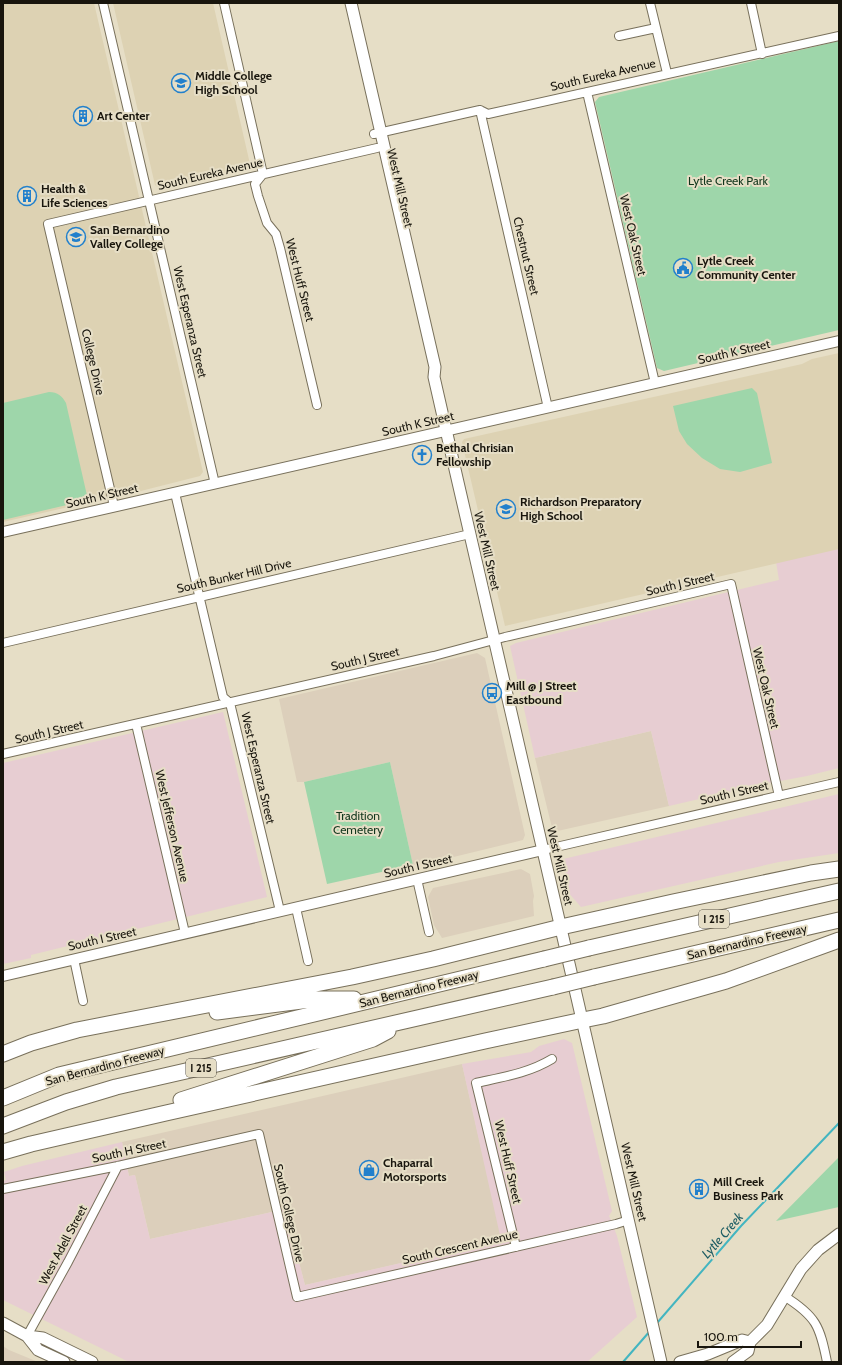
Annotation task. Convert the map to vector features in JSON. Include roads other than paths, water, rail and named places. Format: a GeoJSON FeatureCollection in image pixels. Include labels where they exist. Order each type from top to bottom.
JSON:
{"type":"FeatureCollection","features":[{"type":"Feature","properties":{"kind":"highway"},"geometry":{"type":"LineString","coordinates":[[3,1054],[31,1043],[77,1030],[352,977],[673,902],[811,873],[839,869]]}},
{"type":"Feature","properties":{"kind":"highway","name":"San Bernardino Freeway"},"geometry":{"type":"LineString","coordinates":[[3,1098],[59,1075],[589,948],[839,891]]}},
{"type":"Feature","properties":{"kind":"highway","name":"San Bernardino Freeway"},"geometry":{"type":"LineString","coordinates":[[3,1126],[66,1102],[116,1087],[839,920]]}},
{"type":"Feature","properties":{"kind":"highway"},"geometry":{"type":"LineString","coordinates":[[3,1152],[31,1144],[485,1041],[603,1016],[703,988],[839,940]]}},
{"type":"Feature","properties":{"kind":"highway"},"geometry":{"type":"LineString","coordinates":[[3,1059],[50,1044],[122,1027],[316,999],[381,999]]}},
{"type":"Feature","properties":{"kind":"highway"},"geometry":{"type":"LineString","coordinates":[[31,1144],[47,1136],[136,1114],[373,1040],[402,1022]]}},
{"type":"Feature","properties":{"kind":"main road","name":"West Mill Street"},"geometry":{"type":"LineString","coordinates":[[343,3],[378,133],[435,367],[434,377],[662,1362]]}},
{"type":"Feature","properties":{"kind":"main road","name":"West Mill Street"},"geometry":{"type":"LineString","coordinates":[[351,3],[378,133],[377,148],[428,369],[434,377]]}},
{"type":"Feature","properties":{"kind":"main road"},"geometry":{"type":"LineString","coordinates":[[733,1362],[748,1351],[750,1342],[767,1325],[801,1270],[818,1250],[839,1234]]}},
{"type":"Feature","properties":{"kind":"main road"},"geometry":{"type":"LineString","coordinates":[[3,1324],[27,1336],[43,1338],[92,1362]]}},
{"type":"Feature","properties":{"kind":"main road"},"geometry":{"type":"LineString","coordinates":[[27,1336],[38,1350],[64,1362]]}},
{"type":"Feature","properties":{"kind":"main road"},"geometry":{"type":"LineString","coordinates":[[680,1362],[708,1354],[742,1340],[750,1342]]}},
{"type":"Feature","properties":{"kind":"street","name":"West Esperanza Street"},"geometry":{"type":"LineString","coordinates":[[103,3],[215,484]]}},
{"type":"Feature","properties":{"kind":"street"},"geometry":{"type":"LineString","coordinates":[[224,3],[263,174]]}},
{"type":"Feature","properties":{"kind":"street"},"geometry":{"type":"LineString","coordinates":[[650,3],[667,73]]}},
{"type":"Feature","properties":{"kind":"street"},"geometry":{"type":"LineString","coordinates":[[751,3],[762,54]]}},
{"type":"Feature","properties":{"kind":"street"},"geometry":{"type":"LineString","coordinates":[[619,36],[656,28]]}},
{"type":"Feature","properties":{"kind":"street","name":"South Eureka Avenue"},"geometry":{"type":"LineString","coordinates":[[378,133],[480,110],[488,114],[839,36]]}},
{"type":"Feature","properties":{"kind":"street","name":"West Oak Street"},"geometry":{"type":"LineString","coordinates":[[587,92],[655,383]]}},
{"type":"Feature","properties":{"kind":"street","name":"Chestnut Street"},"geometry":{"type":"LineString","coordinates":[[480,110],[548,408]]}},
{"type":"Feature","properties":{"kind":"street","name":"South Eureka Avenue"},"geometry":{"type":"LineString","coordinates":[[48,224],[377,148]]}},
{"type":"Feature","properties":{"kind":"street","name":"West Huff Street"},"geometry":{"type":"LineString","coordinates":[[263,174],[255,184],[267,223],[276,234],[280,248],[317,405]]}},
{"type":"Feature","properties":{"kind":"street","name":"College Drive"},"geometry":{"type":"LineString","coordinates":[[48,224],[114,506]]}},
{"type":"Feature","properties":{"kind":"street","name":"South K Street"},"geometry":{"type":"LineString","coordinates":[[3,532],[839,341]]}},
{"type":"Feature","properties":{"kind":"street","name":"West Esperanza Street"},"geometry":{"type":"LineString","coordinates":[[175,493],[223,697],[230,703],[280,911]]}},
{"type":"Feature","properties":{"kind":"street","name":"South Bunker Hill Drive"},"geometry":{"type":"LineString","coordinates":[[3,642],[470,534]]}},
{"type":"Feature","properties":{"kind":"street","name":"West Oak Street"},"geometry":{"type":"LineString","coordinates":[[731,584],[779,796]]}},
{"type":"Feature","properties":{"kind":"street","name":"South J Street"},"geometry":{"type":"LineString","coordinates":[[3,754],[426,658],[495,640],[731,584]]}},
{"type":"Feature","properties":{"kind":"street","name":"West Jefferson Avenue"},"geometry":{"type":"LineString","coordinates":[[136,724],[185,933]]}},
{"type":"Feature","properties":{"kind":"street","name":"South I Street"},"geometry":{"type":"LineString","coordinates":[[3,976],[839,782]]}},
{"type":"Feature","properties":{"kind":"street"},"geometry":{"type":"LineString","coordinates":[[417,879],[429,932]]}},
{"type":"Feature","properties":{"kind":"street"},"geometry":{"type":"LineString","coordinates":[[296,908],[308,961]]}},
{"type":"Feature","properties":{"kind":"street"},"geometry":{"type":"LineString","coordinates":[[74,959],[83,1001]]}},
{"type":"Feature","properties":{"kind":"street","name":"West Huff Street"},"geometry":{"type":"LineString","coordinates":[[516,1247],[476,1083],[526,1072],[552,1059]]}},
{"type":"Feature","properties":{"kind":"street","name":"South H Street"},"geometry":{"type":"LineString","coordinates":[[3,1189],[118,1166],[259,1134]]}},
{"type":"Feature","properties":{"kind":"street","name":"South College Drive"},"geometry":{"type":"LineString","coordinates":[[259,1134],[297,1297]]}},
{"type":"Feature","properties":{"kind":"street","name":"West Adell Street"},"geometry":{"type":"LineString","coordinates":[[27,1336],[68,1262],[118,1166]]}},
{"type":"Feature","properties":{"kind":"street","name":"South Crescent Avenue"},"geometry":{"type":"LineString","coordinates":[[297,1297],[613,1225],[629,1220]]}},
{"type":"Feature","properties":{"kind":"street"},"geometry":{"type":"LineString","coordinates":[[784,1296],[797,1304],[814,1320],[820,1331],[828,1362]]}},
{"type":"Feature","properties":{"kind":"waterway","name":"Lytle Creek"},"geometry":{"type":"LineString","coordinates":[[657,1323],[741,1226],[839,1123]]}},
{"type":"Feature","properties":{"kind":"waterway","name":"Lytle Creek"},"geometry":{"type":"LineString","coordinates":[[623,1362],[650,1331]]}},
{"type":"Feature","properties":{"kind":"place","name":"Middle College High School"},"geometry":{"type":"Point","coordinates":[181,83]}},
{"type":"Feature","properties":{"kind":"place","name":"Art Center"},"geometry":{"type":"Point","coordinates":[83,116]}},
{"type":"Feature","properties":{"kind":"place","name":"Health & Life Sciences"},"geometry":{"type":"Point","coordinates":[27,196]}},
{"type":"Feature","properties":{"kind":"place","name":"San Bernardino Valley College"},"geometry":{"type":"Point","coordinates":[76,237]}},
{"type":"Feature","properties":{"kind":"place","name":"Lytle Creek Community Center"},"geometry":{"type":"Point","coordinates":[683,268]}},
{"type":"Feature","properties":{"kind":"place","name":"Bethal Chrisian Fellowship"},"geometry":{"type":"Point","coordinates":[422,455]}},
{"type":"Feature","properties":{"kind":"place","name":"Richardson Preparatory High School"},"geometry":{"type":"Point","coordinates":[506,509]}},
{"type":"Feature","properties":{"kind":"place","name":"Mill @ J Street Eastbound"},"geometry":{"type":"Point","coordinates":[492,693]}},
{"type":"Feature","properties":{"kind":"place","name":"Chaparral Motorsports"},"geometry":{"type":"Point","coordinates":[369,1170]}},
{"type":"Feature","properties":{"kind":"place","name":"Mill Creek Business Park"},"geometry":{"type":"Point","coordinates":[699,1189]}},
{"type":"Feature","properties":{"kind":"park label","name":"Lytle Creek Park"},"geometry":{"type":"Point","coordinates":[728,181]}},
{"type":"Feature","properties":{"kind":"park label","name":"Tradition Cemetery"},"geometry":{"type":"Point","coordinates":[358,823]}}]}
